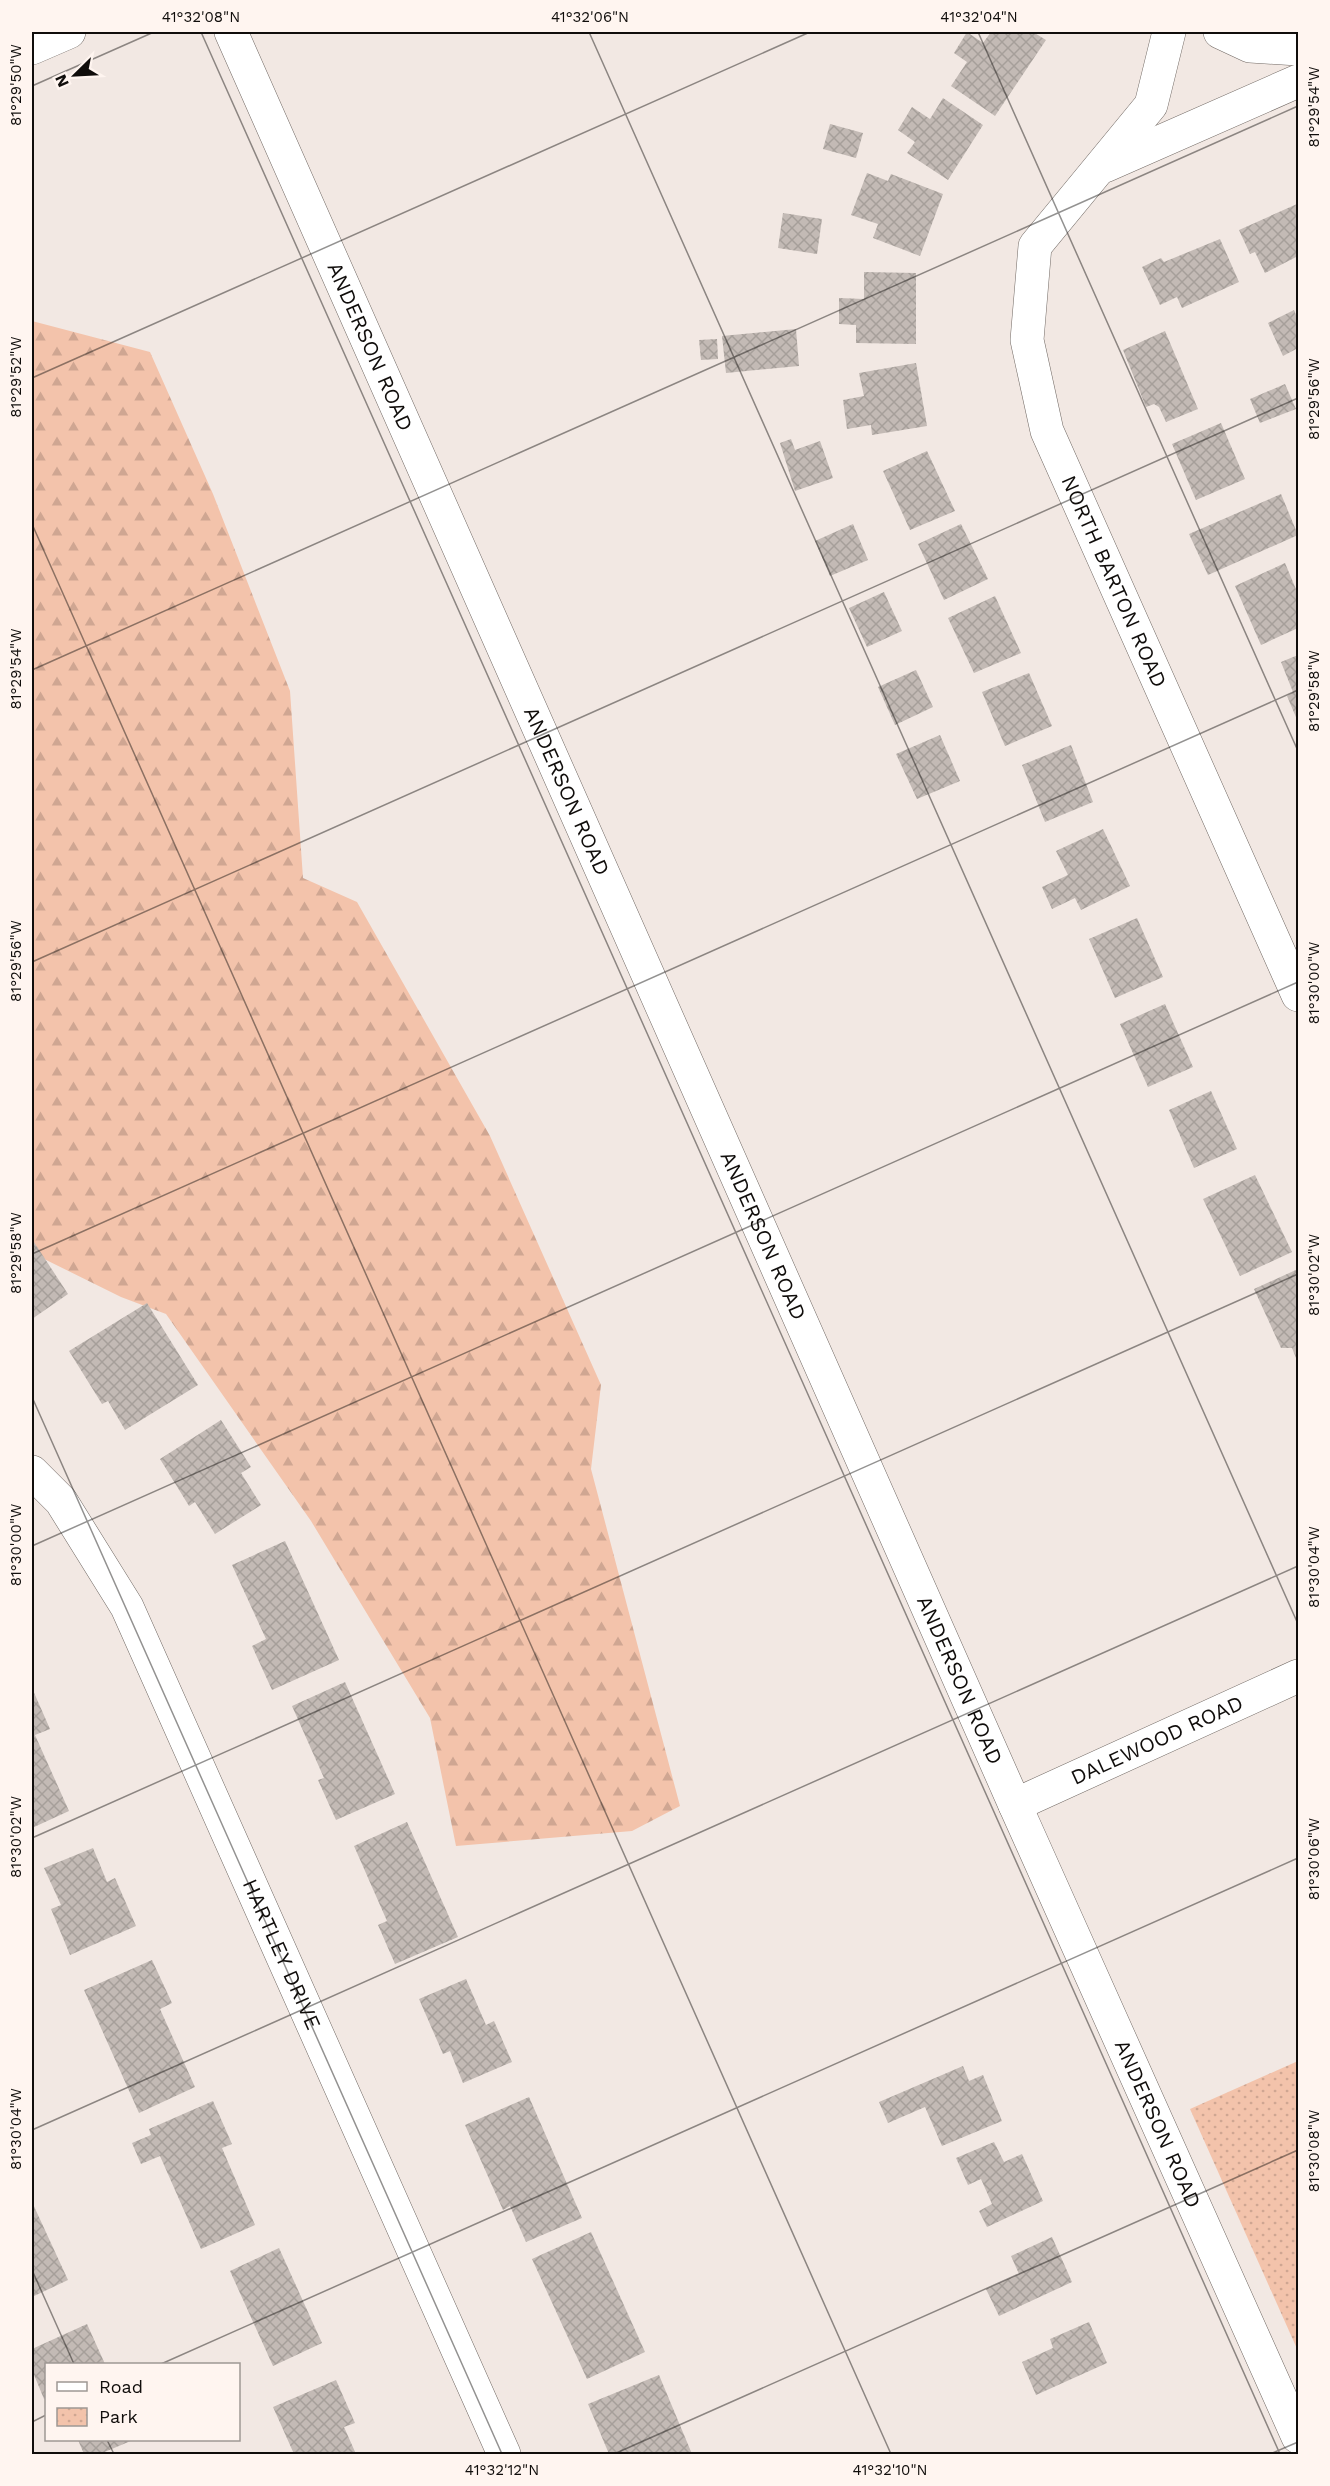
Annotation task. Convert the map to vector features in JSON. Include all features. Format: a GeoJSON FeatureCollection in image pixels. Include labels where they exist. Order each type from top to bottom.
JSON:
{"type":"FeatureCollection","features":[{"type":"Feature","properties":{"kind":"street"},"geometry":{"type":"LineString","coordinates":[[32,48],[69,32]]}},
{"type":"Feature","properties":{"kind":"street","name":"ANDERSON ROAD"},"geometry":{"type":"LineString","coordinates":[[231,32],[1015,1805],[1299,2437]]}},
{"type":"Feature","properties":{"kind":"street","name":"NORTH BARTON ROAD"},"geometry":{"type":"LineString","coordinates":[[1169,32],[1151,105],[1035,246],[1027,340],[1047,431],[1299,995]]}},
{"type":"Feature","properties":{"kind":"street"},"geometry":{"type":"LineString","coordinates":[[1220,32],[1250,46],[1299,49]]}},
{"type":"Feature","properties":{"kind":"street","name":"NORTH BARTON ROAD"},"geometry":{"type":"LineString","coordinates":[[1098,169],[1299,81]]}},
{"type":"Feature","properties":{"kind":"street","name":"HARTLEY DRIVE"},"geometry":{"type":"LineString","coordinates":[[32,1472],[61,1501],[127,1607],[504,2454]]}},
{"type":"Feature","properties":{"kind":"street","name":"DALEWOOD ROAD"},"geometry":{"type":"LineString","coordinates":[[1015,1805],[1299,1676]]}},
{"type":"Feature","properties":{"kind":"green space"},"geometry":{"type":"Polygon","coordinates":[[[32,321],[150,352],[213,494],[290,691],[303,878],[357,902],[490,1136],[601,1385],[591,1469],[680,1806],[632,1831],[456,1846],[430,1718],[311,1521],[166,1314],[121,1297],[32,1253],[32,321]]]}},
{"type":"Feature","properties":{"kind":"green space"},"geometry":{"type":"Polygon","coordinates":[[[1298,2061],[1298,2351],[1190,2109],[1298,2061]]]}},
{"type":"Feature","properties":{"kind":"building"},"geometry":{"type":"Polygon","coordinates":[[[967,32],[983,43],[991,32],[1033,32],[1046,40],[995,116],[951,86],[967,62],[954,53],[967,32]]]}},
{"type":"Feature","properties":{"kind":"building"},"geometry":{"type":"Polygon","coordinates":[[[943,98],[983,125],[948,180],[907,153],[915,142],[898,130],[912,107],[930,119],[943,98]]]}},
{"type":"Feature","properties":{"kind":"building"},"geometry":{"type":"Polygon","coordinates":[[[830,124],[863,133],[856,158],[823,149],[830,124]]]}},
{"type":"Feature","properties":{"kind":"building"},"geometry":{"type":"Polygon","coordinates":[[[867,173],[888,181],[891,174],[943,194],[920,256],[873,238],[878,224],[851,215],[867,173]]]}},
{"type":"Feature","properties":{"kind":"building"},"geometry":{"type":"Polygon","coordinates":[[[1297,204],[1298,256],[1265,273],[1255,252],[1250,254],[1239,230],[1297,204]]]}},
{"type":"Feature","properties":{"kind":"building"},"geometry":{"type":"Polygon","coordinates":[[[783,213],[822,219],[817,254],[778,248],[783,213]]]}},
{"type":"Feature","properties":{"kind":"building"},"geometry":{"type":"Polygon","coordinates":[[[1220,239],[1239,282],[1182,308],[1177,297],[1160,305],[1142,267],[1161,258],[1164,262],[1220,239]]]}},
{"type":"Feature","properties":{"kind":"building"},"geometry":{"type":"Polygon","coordinates":[[[864,272],[916,273],[916,344],[856,343],[856,325],[839,324],[839,298],[864,299],[864,272]]]}},
{"type":"Feature","properties":{"kind":"building"},"geometry":{"type":"Polygon","coordinates":[[[1294,310],[1298,320],[1298,348],[1283,356],[1268,323],[1294,310]]]}},
{"type":"Feature","properties":{"kind":"building"},"geometry":{"type":"Polygon","coordinates":[[[796,329],[799,366],[726,373],[722,336],[796,329]]]}},
{"type":"Feature","properties":{"kind":"building"},"geometry":{"type":"Polygon","coordinates":[[[1165,331],[1198,409],[1166,422],[1159,407],[1154,404],[1146,407],[1123,350],[1165,331]]]}},
{"type":"Feature","properties":{"kind":"building"},"geometry":{"type":"Polygon","coordinates":[[[717,339],[718,359],[701,360],[699,340],[717,339]]]}},
{"type":"Feature","properties":{"kind":"building"},"geometry":{"type":"Polygon","coordinates":[[[916,363],[927,426],[872,435],[871,425],[847,429],[843,400],[864,396],[859,373],[916,363]]]}},
{"type":"Feature","properties":{"kind":"building"},"geometry":{"type":"Polygon","coordinates":[[[1285,384],[1296,409],[1260,423],[1250,399],[1285,384]]]}},
{"type":"Feature","properties":{"kind":"building"},"geometry":{"type":"Polygon","coordinates":[[[1221,423],[1245,479],[1196,500],[1172,444],[1221,423]]]}},
{"type":"Feature","properties":{"kind":"building"},"geometry":{"type":"Polygon","coordinates":[[[791,439],[795,450],[820,441],[833,478],[795,491],[780,443],[791,439]]]}},
{"type":"Feature","properties":{"kind":"building"},"geometry":{"type":"Polygon","coordinates":[[[927,451],[955,511],[910,530],[883,471],[927,451]]]}},
{"type":"Feature","properties":{"kind":"building"},"geometry":{"type":"Polygon","coordinates":[[[1281,494],[1298,535],[1208,575],[1189,534],[1281,494]]]}},
{"type":"Feature","properties":{"kind":"building"},"geometry":{"type":"Polygon","coordinates":[[[853,524],[868,560],[830,576],[815,541],[853,524]]]}},
{"type":"Feature","properties":{"kind":"building"},"geometry":{"type":"Polygon","coordinates":[[[961,524],[988,579],[944,600],[918,544],[961,524]]]}},
{"type":"Feature","properties":{"kind":"building"},"geometry":{"type":"Polygon","coordinates":[[[1285,563],[1298,594],[1298,628],[1261,645],[1235,586],[1285,563]]]}},
{"type":"Feature","properties":{"kind":"building"},"geometry":{"type":"Polygon","coordinates":[[[884,592],[902,631],[867,647],[849,608],[884,592]]]}},
{"type":"Feature","properties":{"kind":"building"},"geometry":{"type":"Polygon","coordinates":[[[995,596],[1021,653],[974,673],[948,618],[995,596]]]}},
{"type":"Feature","properties":{"kind":"building"},"geometry":{"type":"Polygon","coordinates":[[[1298,655],[1298,722],[1287,696],[1293,692],[1281,662],[1298,655]]]}},
{"type":"Feature","properties":{"kind":"building"},"geometry":{"type":"Polygon","coordinates":[[[916,670],[933,707],[895,725],[878,687],[916,670]]]}},
{"type":"Feature","properties":{"kind":"building"},"geometry":{"type":"Polygon","coordinates":[[[1029,673],[1052,726],[1005,746],[982,692],[1029,673]]]}},
{"type":"Feature","properties":{"kind":"building"},"geometry":{"type":"Polygon","coordinates":[[[940,735],[960,781],[917,799],[896,754],[940,735]]]}},
{"type":"Feature","properties":{"kind":"building"},"geometry":{"type":"Polygon","coordinates":[[[1071,745],[1093,802],[1045,822],[1022,765],[1071,745]]]}},
{"type":"Feature","properties":{"kind":"building"},"geometry":{"type":"Polygon","coordinates":[[[1103,829],[1130,886],[1081,910],[1075,898],[1052,909],[1042,887],[1068,875],[1056,851],[1103,829]]]}},
{"type":"Feature","properties":{"kind":"building"},"geometry":{"type":"Polygon","coordinates":[[[1137,918],[1163,977],[1115,998],[1089,939],[1137,918]]]}},
{"type":"Feature","properties":{"kind":"building"},"geometry":{"type":"Polygon","coordinates":[[[1165,1004],[1193,1067],[1148,1087],[1120,1024],[1165,1004]]]}},
{"type":"Feature","properties":{"kind":"building"},"geometry":{"type":"Polygon","coordinates":[[[1211,1091],[1237,1149],[1194,1168],[1169,1110],[1211,1091]]]}},
{"type":"Feature","properties":{"kind":"building"},"geometry":{"type":"Polygon","coordinates":[[[1255,1175],[1292,1252],[1240,1276],[1203,1199],[1255,1175]]]}},
{"type":"Feature","properties":{"kind":"building"},"geometry":{"type":"Polygon","coordinates":[[[32,1239],[68,1294],[32,1319],[32,1239]]]}},
{"type":"Feature","properties":{"kind":"building"},"geometry":{"type":"Polygon","coordinates":[[[1298,1269],[1298,1363],[1292,1348],[1281,1348],[1254,1289],[1298,1269]]]}},
{"type":"Feature","properties":{"kind":"building"},"geometry":{"type":"Polygon","coordinates":[[[147,1303],[198,1385],[125,1430],[108,1401],[102,1404],[69,1351],[147,1303]]]}},
{"type":"Feature","properties":{"kind":"building"},"geometry":{"type":"Polygon","coordinates":[[[221,1420],[251,1467],[241,1473],[261,1505],[215,1534],[195,1502],[189,1506],[160,1459],[221,1420]]]}},
{"type":"Feature","properties":{"kind":"building"},"geometry":{"type":"Polygon","coordinates":[[[285,1541],[339,1660],[272,1690],[252,1646],[266,1639],[232,1565],[285,1541]]]}},
{"type":"Feature","properties":{"kind":"building"},"geometry":{"type":"Polygon","coordinates":[[[345,1682],[395,1794],[336,1820],[318,1780],[324,1778],[292,1706],[345,1682]]]}},
{"type":"Feature","properties":{"kind":"building"},"geometry":{"type":"Polygon","coordinates":[[[32,1688],[50,1729],[35,1735],[69,1811],[32,1828],[32,1688]]]}},
{"type":"Feature","properties":{"kind":"building"},"geometry":{"type":"Polygon","coordinates":[[[407,1822],[458,1937],[395,1964],[378,1925],[387,1921],[354,1846],[407,1822]]]}},
{"type":"Feature","properties":{"kind":"building"},"geometry":{"type":"Polygon","coordinates":[[[93,1848],[107,1882],[115,1878],[136,1926],[70,1955],[51,1909],[61,1905],[44,1868],[93,1848]]]}},
{"type":"Feature","properties":{"kind":"building"},"geometry":{"type":"Polygon","coordinates":[[[152,1960],[172,2003],[160,2009],[195,2087],[139,2113],[84,1990],[152,1960]]]}},
{"type":"Feature","properties":{"kind":"building"},"geometry":{"type":"Polygon","coordinates":[[[466,1979],[486,2025],[494,2021],[512,2062],[463,2083],[450,2051],[443,2054],[419,1999],[466,1979]]]}},
{"type":"Feature","properties":{"kind":"building"},"geometry":{"type":"Polygon","coordinates":[[[963,2066],[969,2081],[983,2075],[1002,2121],[942,2146],[925,2107],[888,2123],[879,2102],[963,2066]]]}},
{"type":"Feature","properties":{"kind":"building"},"geometry":{"type":"Polygon","coordinates":[[[529,2097],[582,2218],[526,2242],[510,2206],[503,2210],[465,2125],[529,2097]]]}},
{"type":"Feature","properties":{"kind":"building"},"geometry":{"type":"Polygon","coordinates":[[[213,2101],[232,2144],[222,2148],[255,2225],[201,2249],[160,2156],[141,2164],[132,2143],[151,2135],[149,2129],[213,2101]]]}},
{"type":"Feature","properties":{"kind":"building"},"geometry":{"type":"Polygon","coordinates":[[[994,2142],[1004,2162],[1022,2154],[1043,2201],[987,2227],[979,2211],[992,2204],[981,2179],[968,2185],[956,2158],[994,2142]]]}},
{"type":"Feature","properties":{"kind":"building"},"geometry":{"type":"Polygon","coordinates":[[[32,2202],[68,2280],[32,2297],[32,2202]]]}},
{"type":"Feature","properties":{"kind":"building"},"geometry":{"type":"Polygon","coordinates":[[[591,2232],[645,2352],[587,2379],[532,2259],[591,2232]]]}},
{"type":"Feature","properties":{"kind":"building"},"geometry":{"type":"Polygon","coordinates":[[[1052,2237],[1072,2282],[999,2316],[986,2289],[1019,2274],[1011,2256],[1052,2237]]]}},
{"type":"Feature","properties":{"kind":"building"},"geometry":{"type":"Polygon","coordinates":[[[279,2248],[322,2343],[273,2366],[230,2271],[279,2248]]]}},
{"type":"Feature","properties":{"kind":"building"},"geometry":{"type":"Polygon","coordinates":[[[1089,2322],[1107,2363],[1036,2395],[1022,2362],[1053,2348],[1050,2339],[1089,2322]]]}},
{"type":"Feature","properties":{"kind":"building"},"geometry":{"type":"Polygon","coordinates":[[[87,2324],[105,2363],[45,2363],[44,2399],[32,2370],[32,2349],[87,2324]]]}},
{"type":"Feature","properties":{"kind":"building"},"geometry":{"type":"Polygon","coordinates":[[[659,2375],[692,2454],[609,2454],[588,2404],[659,2375]]]}},
{"type":"Feature","properties":{"kind":"building"},"geometry":{"type":"Polygon","coordinates":[[[336,2380],[355,2423],[344,2427],[356,2454],[294,2454],[273,2407],[336,2380]]]}},
{"type":"Feature","properties":{"kind":"building"},"geometry":{"type":"Polygon","coordinates":[[[78,2441],[131,2441],[100,2454],[84,2454],[78,2441]]]}}]}
